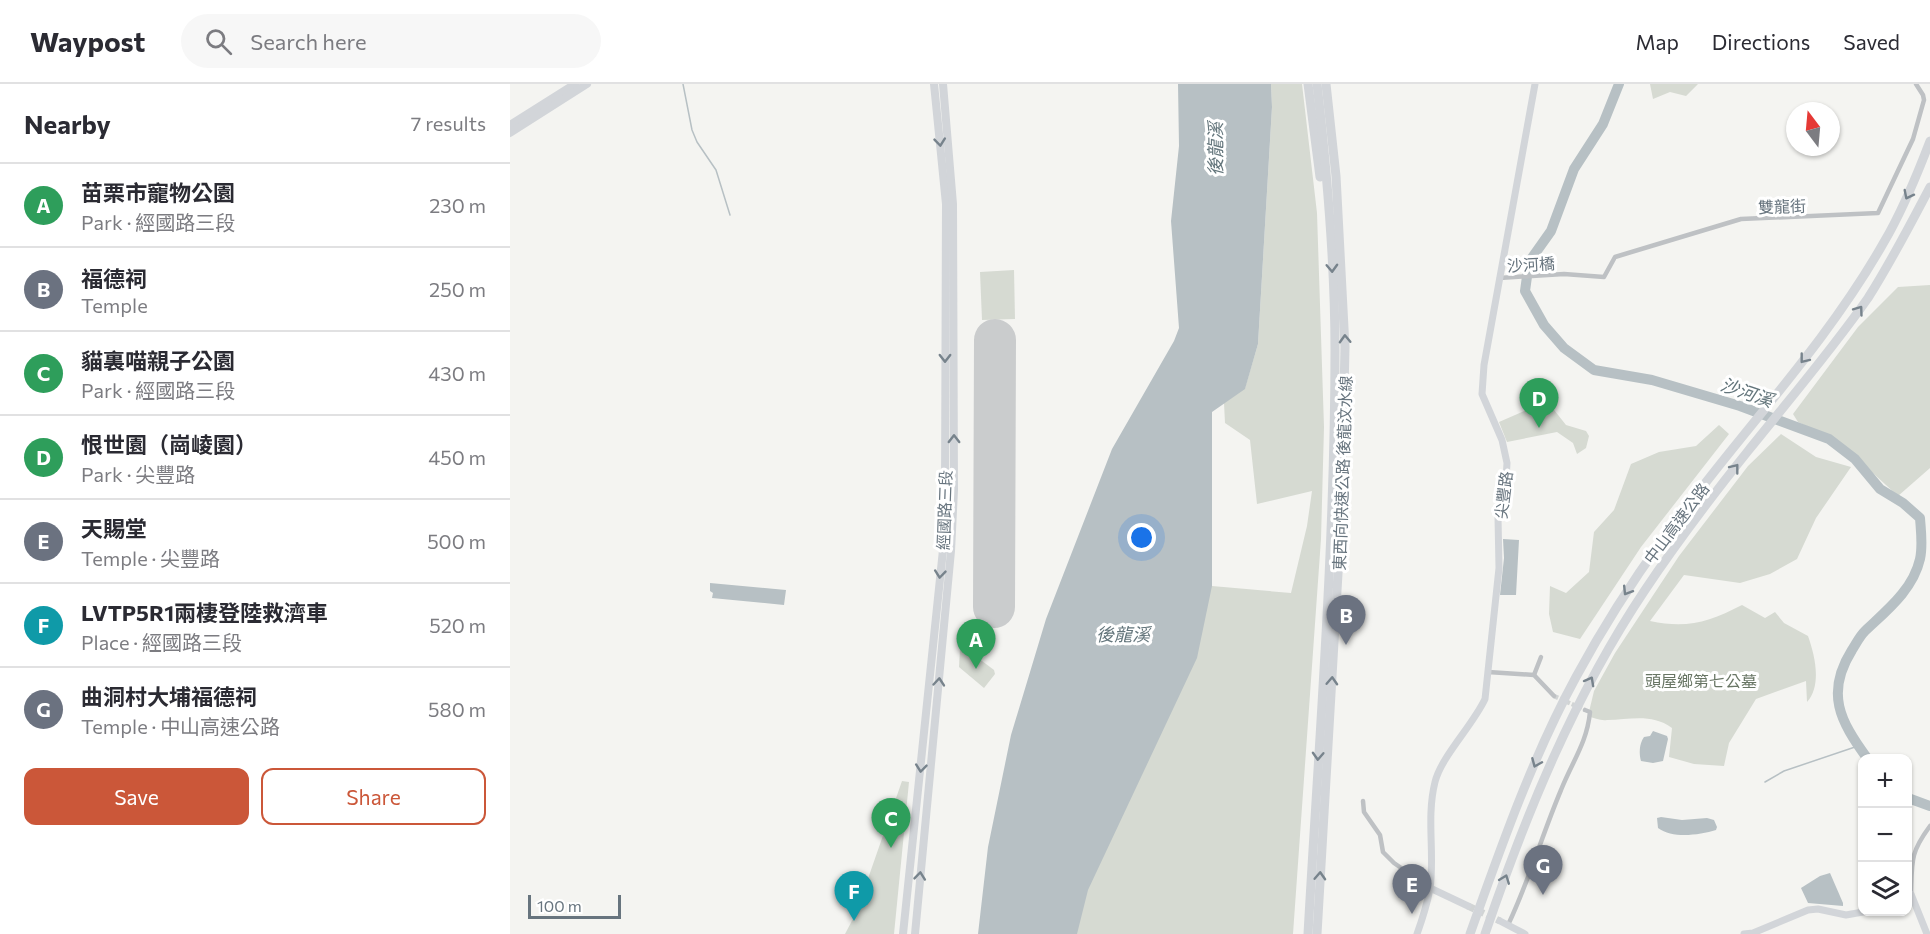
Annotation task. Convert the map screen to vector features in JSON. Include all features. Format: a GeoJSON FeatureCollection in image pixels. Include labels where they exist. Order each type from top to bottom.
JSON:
{"type":"FeatureCollection","features":[{"type":"Feature","properties":{"kind":"highway"},"geometry":{"type":"LineString","coordinates":[[1308,84],[1324,207],[1331,237]]}},
{"type":"Feature","properties":{"kind":"highway","name":"東西向快速公路 後龍汶水線"},"geometry":{"type":"LineString","coordinates":[[1308,934],[1332,520],[1335,348],[1331,237],[1317,84]]}},
{"type":"Feature","properties":{"kind":"highway","name":"東西向快速公路 後龍汶水線"},"geometry":{"type":"LineString","coordinates":[[1317,934],[1344,460],[1345,347],[1336,177],[1328,84]]}},
{"type":"Feature","properties":{"kind":"highway","name":"中山高速公路"},"geometry":{"type":"LineString","coordinates":[[1470,934],[1540,752],[1576,677],[1602,632],[1645,565],[1691,502],[1829,327],[1885,242],[1915,182],[1930,141]]}},
{"type":"Feature","properties":{"kind":"highway","name":"中山高速公路"},"geometry":{"type":"LineString","coordinates":[[1485,934],[1544,778],[1588,682],[1644,591],[1683,536],[1868,297],[1898,248],[1930,187]]}},
{"type":"Feature","properties":{"kind":"main road"},"geometry":{"type":"LineString","coordinates":[[510,125],[575,84]]}},
{"type":"Feature","properties":{"kind":"main road"},"geometry":{"type":"LineString","coordinates":[[510,133],[587,84]]}},
{"type":"Feature","properties":{"kind":"main road","name":"經國路三段"},"geometry":{"type":"LineString","coordinates":[[903,934],[943,550],[945,204],[934,84]]}},
{"type":"Feature","properties":{"kind":"main road","name":"經國路三段"},"geometry":{"type":"LineString","coordinates":[[915,934],[951,551],[954,490],[953,204],[943,84]]}},
{"type":"Feature","properties":{"kind":"street","name":"尖豐路"},"geometry":{"type":"LineString","coordinates":[[1417,934],[1430,888],[1430,829],[1435,780],[1485,699],[1499,568],[1498,517],[1501,494],[1506,480],[1507,463],[1502,440],[1482,394],[1484,365],[1535,84]]}},
{"type":"Feature","properties":{"kind":"street","name":"雙龍街"},"geometry":{"type":"LineString","coordinates":[[1564,274],[1604,278],[1616,257],[1741,219],[1878,213],[1913,139],[1924,100],[1916,84]]}},
{"type":"Feature","properties":{"kind":"street"},"geometry":{"type":"LineString","coordinates":[[1913,139],[1919,142]]}},
{"type":"Feature","properties":{"kind":"street","name":"沙河橋"},"geometry":{"type":"LineString","coordinates":[[1499,278],[1564,274]]}},
{"type":"Feature","properties":{"kind":"street"},"geometry":{"type":"LineString","coordinates":[[1534,675],[1541,657]]}},
{"type":"Feature","properties":{"kind":"street"},"geometry":{"type":"LineString","coordinates":[[1488,672],[1534,675],[1554,696]]}},
{"type":"Feature","properties":{"kind":"street"},"geometry":{"type":"LineString","coordinates":[[1508,925],[1521,899],[1561,788],[1588,732],[1590,712],[1585,710]]}},
{"type":"Feature","properties":{"kind":"street"},"geometry":{"type":"LineString","coordinates":[[1363,801],[1364,812],[1380,836],[1383,852],[1394,864],[1430,888],[1468,906]]}},
{"type":"Feature","properties":{"kind":"street"},"geometry":{"type":"LineString","coordinates":[[1912,862],[1916,844],[1930,826]]}},
{"type":"Feature","properties":{"kind":"street"},"geometry":{"type":"LineString","coordinates":[[1912,901],[1927,934]]}},
{"type":"Feature","properties":{"kind":"street"},"geometry":{"type":"LineString","coordinates":[[1744,934],[1753,933],[1808,910],[1818,909],[1846,915],[1858,913]]}},
{"type":"Feature","properties":{"kind":"street"},"geometry":{"type":"LineString","coordinates":[[1500,921],[1525,934]]}},
{"type":"Feature","properties":{"kind":"green space"},"geometry":{"type":"Polygon","coordinates":[[[1271,84],[1302,84],[1317,213],[1324,427],[1321,539],[1293,934],[1026,934],[1212,411],[1212,586],[1291,593],[1307,526],[1312,491],[1257,504],[1250,440],[1225,423],[1224,403],[1245,388],[1258,344],[1272,107],[1271,84]]]}},
{"type":"Feature","properties":{"kind":"green space"},"geometry":{"type":"Polygon","coordinates":[[[1650,84],[1698,84],[1686,96],[1670,92],[1653,99],[1650,84]]]}},
{"type":"Feature","properties":{"kind":"green space"},"geometry":{"type":"Polygon","coordinates":[[[1014,270],[1015,319],[982,320],[980,272],[1014,270]]]}},
{"type":"Feature","properties":{"kind":"green space"},"geometry":{"type":"Polygon","coordinates":[[[1930,285],[1930,468],[1898,496],[1838,441],[1798,422],[1793,414],[1858,327],[1898,287],[1930,285]]]}},
{"type":"Feature","properties":{"kind":"green space"},"geometry":{"type":"Polygon","coordinates":[[[1547,401],[1566,425],[1586,431],[1589,436],[1586,448],[1577,454],[1573,443],[1557,432],[1507,442],[1499,422],[1547,401]]]}},
{"type":"Feature","properties":{"kind":"green space"},"geometry":{"type":"Polygon","coordinates":[[[1719,425],[1729,434],[1641,547],[1580,639],[1553,632],[1549,614],[1550,586],[1566,593],[1589,572],[1594,532],[1614,510],[1631,464],[1659,452],[1696,446],[1719,425]]]}},
{"type":"Feature","properties":{"kind":"green space","name":"頭屋鄉第七公墓"},"geometry":{"type":"Polygon","coordinates":[[[1781,434],[1816,457],[1851,467],[1816,518],[1797,559],[1770,574],[1740,583],[1684,575],[1650,621],[1687,624],[1708,620],[1742,605],[1765,618],[1775,612],[1784,623],[1808,636],[1816,670],[1812,695],[1807,702],[1806,681],[1756,699],[1729,743],[1724,766],[1694,764],[1669,757],[1672,728],[1656,720],[1605,720],[1588,716],[1594,691],[1615,653],[1679,556],[1748,466],[1781,434]]]}},
{"type":"Feature","properties":{"kind":"green space"},"geometry":{"type":"Polygon","coordinates":[[[960,649],[966,649],[994,670],[995,674],[984,688],[959,667],[960,649]]]}},
{"type":"Feature","properties":{"kind":"green space"},"geometry":{"type":"Polygon","coordinates":[[[902,781],[909,782],[894,934],[845,934],[856,913],[902,781]]]}},
{"type":"Feature","properties":{"kind":"water","name":"後龍溪"},"geometry":{"type":"Polygon","coordinates":[[[1178,84],[1271,84],[1272,107],[1258,344],[1245,389],[1212,412],[1212,586],[1197,658],[1088,890],[1077,934],[978,934],[988,847],[1011,735],[1046,619],[1112,449],[1174,341],[1179,328],[1171,221],[1179,146],[1178,84]]]}},
{"type":"Feature","properties":{"kind":"water"},"geometry":{"type":"Polygon","coordinates":[[[1503,539],[1519,540],[1516,595],[1500,595],[1504,558],[1503,539]]]}},
{"type":"Feature","properties":{"kind":"water"},"geometry":{"type":"Polygon","coordinates":[[[710,583],[786,590],[784,605],[712,598],[710,583]]]}},
{"type":"Feature","properties":{"kind":"water"},"geometry":{"type":"Polygon","coordinates":[[[1653,731],[1667,736],[1668,739],[1663,761],[1653,763],[1641,761],[1641,743],[1644,737],[1650,736],[1653,731]]]}},
{"type":"Feature","properties":{"kind":"water"},"geometry":{"type":"Polygon","coordinates":[[[1657,818],[1682,820],[1707,818],[1714,820],[1717,827],[1716,830],[1702,833],[1671,834],[1658,828],[1657,818]]]}},
{"type":"Feature","properties":{"kind":"water"},"geometry":{"type":"Polygon","coordinates":[[[1830,873],[1843,906],[1808,903],[1801,888],[1820,876],[1830,873]]]}},
{"type":"Feature","properties":{"kind":"waterway"},"geometry":{"type":"LineString","coordinates":[[683,84],[692,130],[697,142],[716,170],[730,215]]}},
{"type":"Feature","properties":{"kind":"waterway","name":"沙河溪"},"geometry":{"type":"LineString","coordinates":[[1619,84],[1603,124],[1574,169],[1551,231],[1529,262],[1525,291],[1544,325],[1564,348],[1594,370],[1652,380],[1740,406],[1829,439],[1855,459],[1880,489],[1903,503],[1920,518],[1921,554],[1911,581],[1890,608],[1861,636],[1844,665],[1839,680],[1839,706],[1843,719],[1864,754]]}},
{"type":"Feature","properties":{"kind":"waterway"},"geometry":{"type":"LineString","coordinates":[[1765,782],[1784,771],[1858,746]]}},
{"type":"Feature","properties":{"kind":"waterway","name":"沙河溪"},"geometry":{"type":"LineString","coordinates":[[1912,799],[1930,806]]}},
{"type":"Feature","properties":{"kind":"runway"},"geometry":{"type":"LineString","coordinates":[[994,607],[995,340]]}},
{"type":"Feature","properties":{"kind":"tunnel"},"geometry":{"type":"LineString","coordinates":[[1554,696],[1585,710]]}},
{"type":"Feature","properties":{"kind":"tunnel"},"geometry":{"type":"LineString","coordinates":[[1468,906],[1500,921]]}},
{"type":"Feature","properties":{"kind":"place","name":"恨世園（崗崚園）"},"geometry":{"type":"Point","coordinates":[1539,428]}},
{"type":"Feature","properties":{"kind":"place","name":"福德祠"},"geometry":{"type":"Point","coordinates":[1346,645]}},
{"type":"Feature","properties":{"kind":"place","name":"苗栗市寵物公園"},"geometry":{"type":"Point","coordinates":[976,669]}},
{"type":"Feature","properties":{"kind":"place","name":"貓裏喵親子公園"},"geometry":{"type":"Point","coordinates":[891,848]}},
{"type":"Feature","properties":{"kind":"place","name":"曲洞村大埔福德祠"},"geometry":{"type":"Point","coordinates":[1543,895]}},
{"type":"Feature","properties":{"kind":"place","name":"天賜堂"},"geometry":{"type":"Point","coordinates":[1412,914]}},
{"type":"Feature","properties":{"kind":"place","name":"LVTP5R1兩棲登陸救濟車"},"geometry":{"type":"Point","coordinates":[854,921]}}]}
